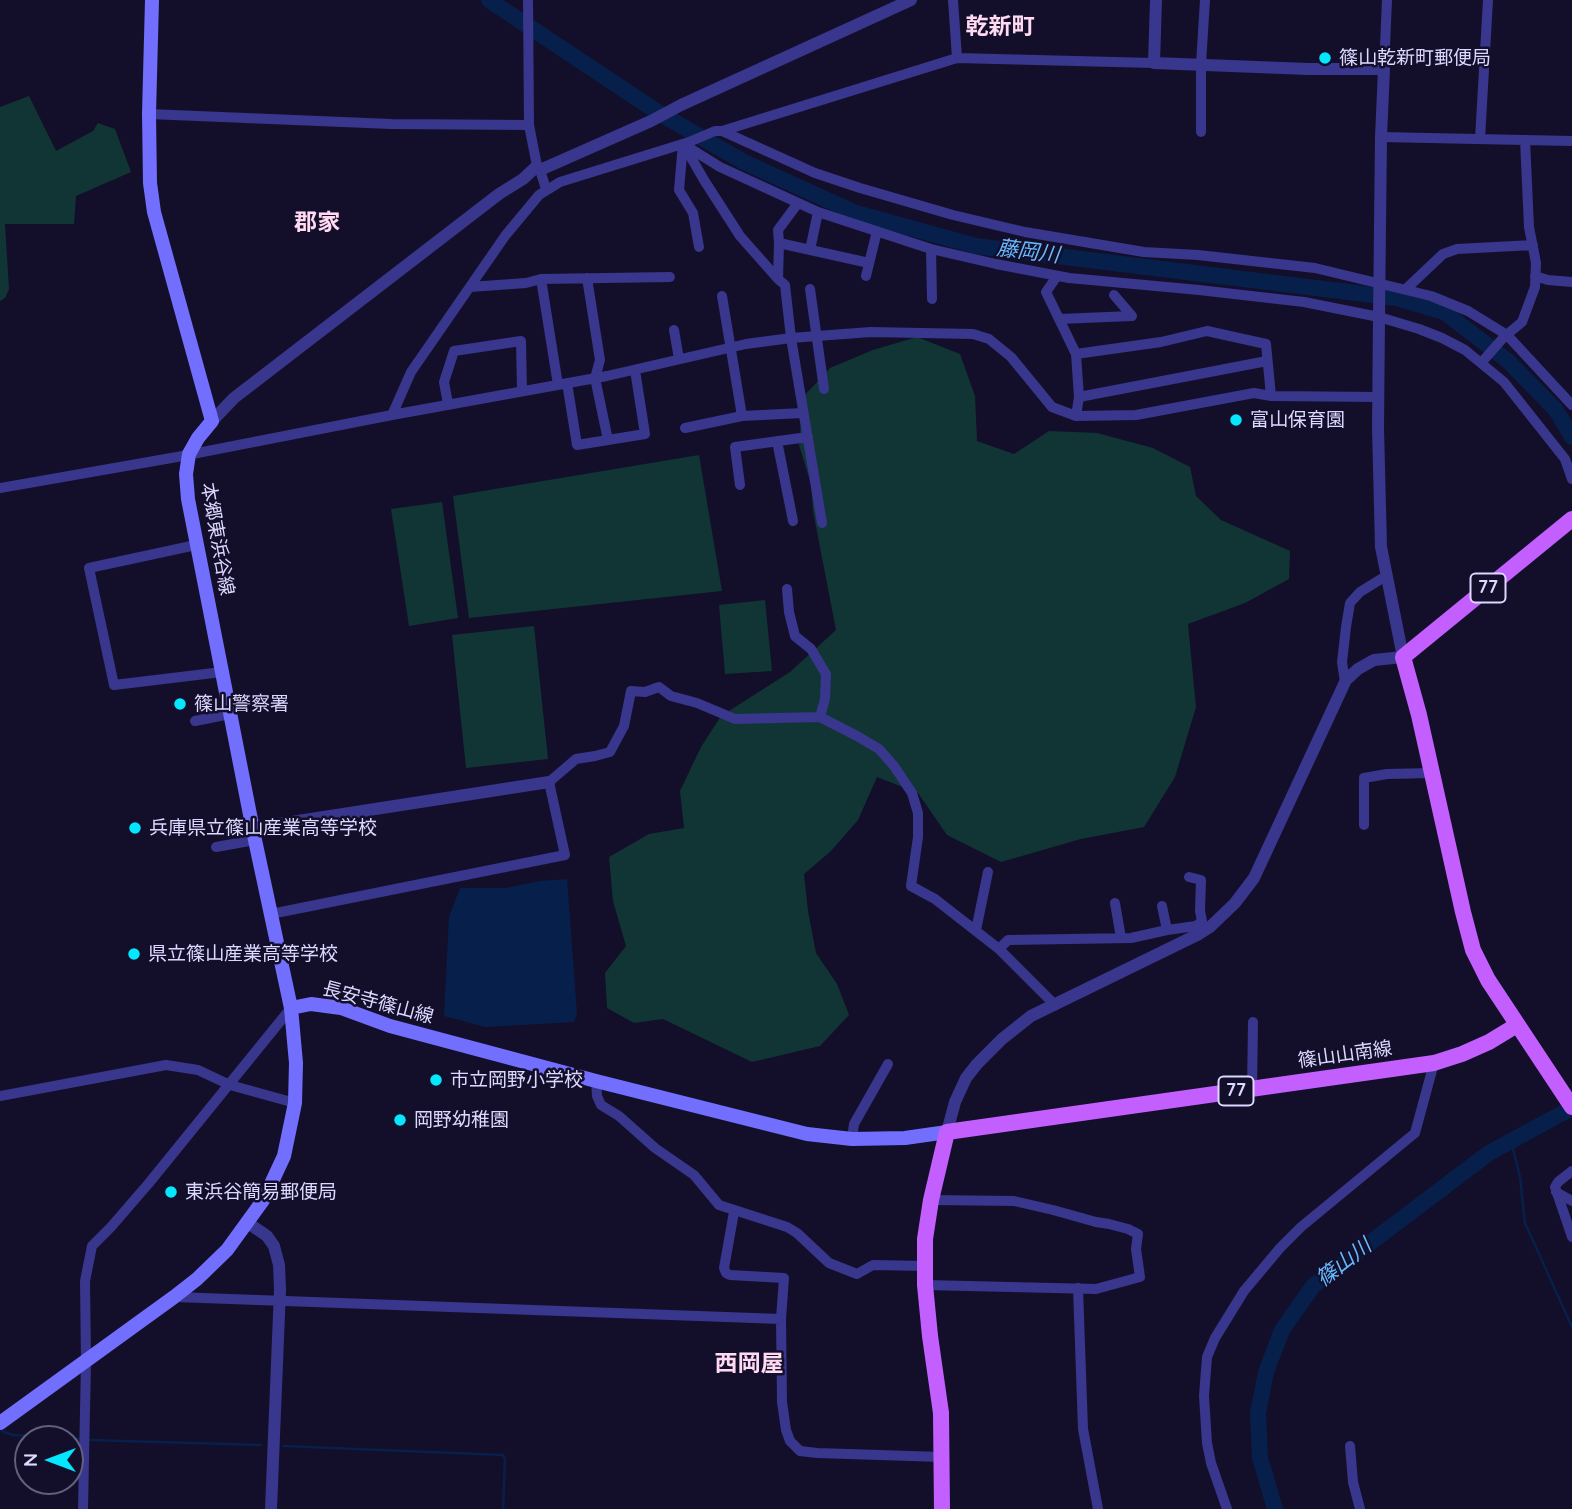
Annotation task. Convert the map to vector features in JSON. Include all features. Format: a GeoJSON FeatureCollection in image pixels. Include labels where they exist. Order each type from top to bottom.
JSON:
{"type":"FeatureCollection","features":[{"type":"Feature","properties":{"kind":"main road"},"geometry":{"type":"LineString","coordinates":[[152,0],[149,114],[150,183],[154,212],[212,421],[189,454]]}},
{"type":"Feature","properties":{"kind":"main road","name":"本郷東浜谷線"},"geometry":{"type":"LineString","coordinates":[[189,454],[187,487],[196,544],[290,1008]]}},
{"type":"Feature","properties":{"kind":"main road","name":"77"},"geometry":{"type":"LineString","coordinates":[[1403,657],[1572,519]]}},
{"type":"Feature","properties":{"kind":"main road"},"geometry":{"type":"LineString","coordinates":[[1403,657],[1473,950],[1517,1026],[1572,1107]]}},
{"type":"Feature","properties":{"kind":"main road","name":"長安寺篠山線"},"geometry":{"type":"LineString","coordinates":[[290,1008],[311,1004],[341,1008],[390,1026],[807,1133],[852,1139],[905,1138],[947,1132]]}},
{"type":"Feature","properties":{"kind":"main road"},"geometry":{"type":"LineString","coordinates":[[0,1423],[197,1279],[227,1250],[248,1223],[264,1199],[284,1156],[295,1103],[296,1063],[290,1008]]}},
{"type":"Feature","properties":{"kind":"main road","name":"篠山山南線"},"geometry":{"type":"LineString","coordinates":[[947,1132],[1434,1063],[1489,1042],[1517,1026]]}},
{"type":"Feature","properties":{"kind":"main road"},"geometry":{"type":"LineString","coordinates":[[942,1509],[941,1413],[925,1285],[925,1239],[947,1132]]}},
{"type":"Feature","properties":{"kind":"street"},"geometry":{"type":"LineString","coordinates":[[212,421],[234,398],[499,194],[539,168],[651,121],[911,0]]}},
{"type":"Feature","properties":{"kind":"street"},"geometry":{"type":"LineString","coordinates":[[953,0],[957,58]]}},
{"type":"Feature","properties":{"kind":"street"},"geometry":{"type":"LineString","coordinates":[[1154,63],[1156,0]]}},
{"type":"Feature","properties":{"kind":"street"},"geometry":{"type":"LineString","coordinates":[[1201,132],[1205,0]]}},
{"type":"Feature","properties":{"kind":"street"},"geometry":{"type":"LineString","coordinates":[[999,949],[1008,940],[1131,938],[1167,930],[1210,927],[1235,903],[1254,878],[1345,682],[1357,668],[1374,660],[1403,657],[1381,547],[1379,284],[1381,137],[1387,0]]}},
{"type":"Feature","properties":{"kind":"street"},"geometry":{"type":"LineString","coordinates":[[1480,139],[1488,0]]}},
{"type":"Feature","properties":{"kind":"street"},"geometry":{"type":"LineString","coordinates":[[528,1],[529,125],[547,189]]}},
{"type":"Feature","properties":{"kind":"street"},"geometry":{"type":"LineString","coordinates":[[392,415],[411,372],[505,236],[539,195],[560,181],[957,58],[1384,69]]}},
{"type":"Feature","properties":{"kind":"street"},"geometry":{"type":"LineString","coordinates":[[149,114],[391,124],[529,125]]}},
{"type":"Feature","properties":{"kind":"street"},"geometry":{"type":"LineString","coordinates":[[719,131],[815,173],[860,188],[953,215],[1025,232],[1144,252],[1315,268],[1431,296],[1468,311],[1505,336],[1572,405]]}},
{"type":"Feature","properties":{"kind":"street"},"geometry":{"type":"LineString","coordinates":[[1381,137],[1572,141]]}},
{"type":"Feature","properties":{"kind":"street"},"geometry":{"type":"LineString","coordinates":[[1482,362],[1505,336],[1522,322],[1535,287],[1536,263],[1530,228],[1525,139]]}},
{"type":"Feature","properties":{"kind":"street"},"geometry":{"type":"LineString","coordinates":[[686,143],[720,167],[797,203],[931,249],[1057,276],[1199,289],[1379,313],[1442,338],[1482,362],[1504,382],[1565,459],[1572,479]]}},
{"type":"Feature","properties":{"kind":"street"},"geometry":{"type":"LineString","coordinates":[[686,143],[679,190],[693,213],[699,247]]}},
{"type":"Feature","properties":{"kind":"street"},"geometry":{"type":"LineString","coordinates":[[686,143],[704,180],[740,236],[785,285],[791,338],[822,523]]}},
{"type":"Feature","properties":{"kind":"street"},"geometry":{"type":"LineString","coordinates":[[778,279],[778,230],[797,203]]}},
{"type":"Feature","properties":{"kind":"street"},"geometry":{"type":"LineString","coordinates":[[810,250],[818,212]]}},
{"type":"Feature","properties":{"kind":"street"},"geometry":{"type":"LineString","coordinates":[[866,276],[877,231]]}},
{"type":"Feature","properties":{"kind":"street"},"geometry":{"type":"LineString","coordinates":[[779,243],[869,263]]}},
{"type":"Feature","properties":{"kind":"street"},"geometry":{"type":"LineString","coordinates":[[1406,289],[1443,254],[1457,249],[1533,245]]}},
{"type":"Feature","properties":{"kind":"street"},"geometry":{"type":"LineString","coordinates":[[931,249],[932,299]]}},
{"type":"Feature","properties":{"kind":"street"},"geometry":{"type":"LineString","coordinates":[[470,286],[526,283],[541,279],[670,276]]}},
{"type":"Feature","properties":{"kind":"street"},"geometry":{"type":"LineString","coordinates":[[1057,276],[1046,292],[1076,354],[1079,397],[1076,416]]}},
{"type":"Feature","properties":{"kind":"street"},"geometry":{"type":"LineString","coordinates":[[1535,276],[1572,282]]}},
{"type":"Feature","properties":{"kind":"street"},"geometry":{"type":"LineString","coordinates":[[587,278],[600,360],[595,378],[608,440]]}},
{"type":"Feature","properties":{"kind":"street"},"geometry":{"type":"LineString","coordinates":[[541,279],[562,384],[578,446],[645,434],[635,370]]}},
{"type":"Feature","properties":{"kind":"street"},"geometry":{"type":"LineString","coordinates":[[810,289],[824,389]]}},
{"type":"Feature","properties":{"kind":"street"},"geometry":{"type":"LineString","coordinates":[[1059,319],[1132,316],[1114,295]]}},
{"type":"Feature","properties":{"kind":"street"},"geometry":{"type":"LineString","coordinates":[[722,296],[742,416]]}},
{"type":"Feature","properties":{"kind":"street"},"geometry":{"type":"LineString","coordinates":[[674,330],[679,359]]}},
{"type":"Feature","properties":{"kind":"street"},"geometry":{"type":"LineString","coordinates":[[1076,354],[1161,342],[1206,331],[1266,344],[1271,396]]}},
{"type":"Feature","properties":{"kind":"street"},"geometry":{"type":"LineString","coordinates":[[0,488],[595,378],[730,348],[791,338],[871,332],[973,334],[989,339],[1011,358],[1052,408],[1076,416],[1136,415],[1254,393],[1271,396],[1378,397]]}},
{"type":"Feature","properties":{"kind":"street"},"geometry":{"type":"LineString","coordinates":[[448,404],[444,382],[454,351],[521,341],[522,391]]}},
{"type":"Feature","properties":{"kind":"street"},"geometry":{"type":"LineString","coordinates":[[1079,397],[1267,361]]}},
{"type":"Feature","properties":{"kind":"street"},"geometry":{"type":"LineString","coordinates":[[685,428],[742,416],[803,413]]}},
{"type":"Feature","properties":{"kind":"street"},"geometry":{"type":"LineString","coordinates":[[740,485],[735,447],[808,437]]}},
{"type":"Feature","properties":{"kind":"street"},"geometry":{"type":"LineString","coordinates":[[777,441],[793,521]]}},
{"type":"Feature","properties":{"kind":"street"},"geometry":{"type":"LineString","coordinates":[[196,544],[89,568],[114,685],[222,672]]}},
{"type":"Feature","properties":{"kind":"street"},"geometry":{"type":"LineString","coordinates":[[1345,682],[1342,662],[1350,603],[1360,592],[1386,576]]}},
{"type":"Feature","properties":{"kind":"street"},"geometry":{"type":"LineString","coordinates":[[787,589],[795,636],[811,649],[825,674],[825,699],[820,717]]}},
{"type":"Feature","properties":{"kind":"street"},"geometry":{"type":"LineString","coordinates":[[216,848],[254,834],[549,782],[576,759],[610,751],[624,726],[631,691],[645,692],[659,687],[671,696],[697,703],[735,719],[820,717],[879,749],[912,793],[918,813],[918,837],[911,886],[935,899],[976,930],[1054,1004]]}},
{"type":"Feature","properties":{"kind":"street"},"geometry":{"type":"LineString","coordinates":[[195,721],[230,713]]}},
{"type":"Feature","properties":{"kind":"street"},"geometry":{"type":"LineString","coordinates":[[1364,825],[1364,778],[1387,774],[1432,773]]}},
{"type":"Feature","properties":{"kind":"street"},"geometry":{"type":"LineString","coordinates":[[271,914],[565,855],[549,782]]}},
{"type":"Feature","properties":{"kind":"street"},"geometry":{"type":"LineString","coordinates":[[976,930],[988,872]]}},
{"type":"Feature","properties":{"kind":"street"},"geometry":{"type":"LineString","coordinates":[[947,1132],[955,1102],[966,1078],[1002,1039],[1031,1016],[1197,930],[1202,921],[1201,880],[1189,877]]}},
{"type":"Feature","properties":{"kind":"street"},"geometry":{"type":"LineString","coordinates":[[1115,903],[1121,938]]}},
{"type":"Feature","properties":{"kind":"street"},"geometry":{"type":"LineString","coordinates":[[1162,906],[1167,930]]}},
{"type":"Feature","properties":{"kind":"street"},"geometry":{"type":"LineString","coordinates":[[83,1509],[85,1281],[92,1246],[126,1210],[230,1085],[290,1008]]}},
{"type":"Feature","properties":{"kind":"street"},"geometry":{"type":"LineString","coordinates":[[1252,1089],[1253,1022]]}},
{"type":"Feature","properties":{"kind":"street"},"geometry":{"type":"LineString","coordinates":[[1227,1509],[1211,1463],[1206,1432],[1204,1396],[1207,1357],[1215,1338],[1244,1291],[1280,1248],[1301,1227],[1415,1133],[1434,1063]]}},
{"type":"Feature","properties":{"kind":"street"},"geometry":{"type":"LineString","coordinates":[[0,1096],[166,1065],[198,1070],[230,1085],[295,1103]]}},
{"type":"Feature","properties":{"kind":"street"},"geometry":{"type":"LineString","coordinates":[[852,1139],[854,1125],[888,1065]]}},
{"type":"Feature","properties":{"kind":"street"},"geometry":{"type":"LineString","coordinates":[[596,1081],[601,1105],[694,1175],[719,1205],[787,1227],[829,1263],[857,1274],[873,1265],[925,1266]]}},
{"type":"Feature","properties":{"kind":"street"},"geometry":{"type":"LineString","coordinates":[[1572,1171],[1558,1182],[1555,1188],[1572,1237]]}},
{"type":"Feature","properties":{"kind":"street"},"geometry":{"type":"LineString","coordinates":[[1556,1192],[1572,1200]]}},
{"type":"Feature","properties":{"kind":"street"},"geometry":{"type":"LineString","coordinates":[[925,1285],[1096,1289],[1140,1277],[1136,1249],[1138,1234],[1128,1229],[1014,1201],[931,1200]]}},
{"type":"Feature","properties":{"kind":"street"},"geometry":{"type":"LineString","coordinates":[[734,1212],[724,1268],[726,1273],[784,1278],[781,1319],[782,1402],[790,1441],[800,1451],[817,1453],[942,1457]]}},
{"type":"Feature","properties":{"kind":"street"},"geometry":{"type":"LineString","coordinates":[[248,1223],[267,1236],[274,1246],[279,1265],[271,1509]]}},
{"type":"Feature","properties":{"kind":"street"},"geometry":{"type":"LineString","coordinates":[[1078,1288],[1083,1429],[1098,1509]]}},
{"type":"Feature","properties":{"kind":"street"},"geometry":{"type":"LineString","coordinates":[[174,1297],[781,1319]]}},
{"type":"Feature","properties":{"kind":"street"},"geometry":{"type":"LineString","coordinates":[[1350,1446],[1353,1482],[1360,1509]]}},
{"type":"Feature","properties":{"kind":"green space"},"geometry":{"type":"Polygon","coordinates":[[[29,96],[56,151],[93,131],[98,123],[115,129],[131,172],[76,196],[74,224],[5,224],[9,289],[5,298],[0,301],[0,107],[29,96]]]}},
{"type":"Feature","properties":{"kind":"green space"},"geometry":{"type":"Polygon","coordinates":[[[917,337],[960,354],[975,396],[977,441],[1014,454],[1049,431],[1097,433],[1153,448],[1190,467],[1196,496],[1221,520],[1290,551],[1289,579],[1245,603],[1188,624],[1196,707],[1175,777],[1144,827],[1081,839],[1001,862],[947,835],[918,793],[877,777],[858,820],[831,851],[804,874],[816,953],[837,984],[849,1015],[820,1046],[752,1062],[663,1019],[634,1023],[607,1008],[605,973],[626,946],[613,901],[609,857],[649,834],[684,828],[680,791],[701,747],[721,716],[790,672],[836,630],[813,511],[811,484],[799,445],[803,397],[830,368],[873,350],[917,337]]]}},
{"type":"Feature","properties":{"kind":"green space"},"geometry":{"type":"Polygon","coordinates":[[[699,455],[722,591],[469,618],[453,496],[699,455]]]}},
{"type":"Feature","properties":{"kind":"green space"},"geometry":{"type":"Polygon","coordinates":[[[442,502],[458,618],[409,626],[391,509],[442,502]]]}},
{"type":"Feature","properties":{"kind":"green space"},"geometry":{"type":"Polygon","coordinates":[[[765,600],[772,671],[725,674],[719,605],[765,600]]]}},
{"type":"Feature","properties":{"kind":"green space"},"geometry":{"type":"Polygon","coordinates":[[[534,626],[548,759],[466,768],[452,635],[534,626]]]}},
{"type":"Feature","properties":{"kind":"water"},"geometry":{"type":"Polygon","coordinates":[[[567,879],[577,1013],[574,1022],[485,1027],[444,1016],[449,917],[460,888],[506,888],[539,881],[567,879]]]}},
{"type":"Feature","properties":{"kind":"waterway","name":"藤岡川"},"geometry":{"type":"LineString","coordinates":[[489,0],[659,113],[744,162],[856,213],[976,246],[1397,298],[1444,312],[1508,361],[1556,410],[1572,437]]}},
{"type":"Feature","properties":{"kind":"waterway","name":"篠山川"},"geometry":{"type":"LineString","coordinates":[[1275,1509],[1260,1458],[1258,1413],[1266,1372],[1282,1330],[1313,1286],[1489,1153],[1572,1108]]}},
{"type":"Feature","properties":{"kind":"waterway"},"geometry":{"type":"LineString","coordinates":[[1511,1141],[1520,1177],[1525,1223],[1572,1327]]}},
{"type":"Feature","properties":{"kind":"waterway"},"geometry":{"type":"LineString","coordinates":[[2,1431],[14,1435]]}},
{"type":"Feature","properties":{"kind":"waterway"},"geometry":{"type":"LineString","coordinates":[[90,1440],[261,1445]]}},
{"type":"Feature","properties":{"kind":"waterway"},"geometry":{"type":"LineString","coordinates":[[283,1446],[503,1455],[503,1509]]}},
{"type":"Feature","properties":{"kind":"place","name":"篠山乾新町郵便局"},"geometry":{"type":"Point","coordinates":[1325,58]}},
{"type":"Feature","properties":{"kind":"place","name":"富山保育園"},"geometry":{"type":"Point","coordinates":[1236,420]}},
{"type":"Feature","properties":{"kind":"place","name":"篠山警察署"},"geometry":{"type":"Point","coordinates":[180,704]}},
{"type":"Feature","properties":{"kind":"place","name":"兵庫県立篠山産業高等学校"},"geometry":{"type":"Point","coordinates":[135,828]}},
{"type":"Feature","properties":{"kind":"place","name":"県立篠山産業高等学校"},"geometry":{"type":"Point","coordinates":[134,954]}},
{"type":"Feature","properties":{"kind":"place","name":"市立岡野小学校"},"geometry":{"type":"Point","coordinates":[436,1080]}},
{"type":"Feature","properties":{"kind":"place","name":"岡野幼稚園"},"geometry":{"type":"Point","coordinates":[400,1120]}},
{"type":"Feature","properties":{"kind":"place","name":"東浜谷簡易郵便局"},"geometry":{"type":"Point","coordinates":[171,1192]}},
{"type":"Feature","properties":{"kind":"district","name":"乾新町"},"geometry":{"type":"Point","coordinates":[1000,27]}},
{"type":"Feature","properties":{"kind":"district","name":"郡家"},"geometry":{"type":"Point","coordinates":[317,223]}},
{"type":"Feature","properties":{"kind":"district","name":"西岡屋"},"geometry":{"type":"Point","coordinates":[749,1364]}}]}
